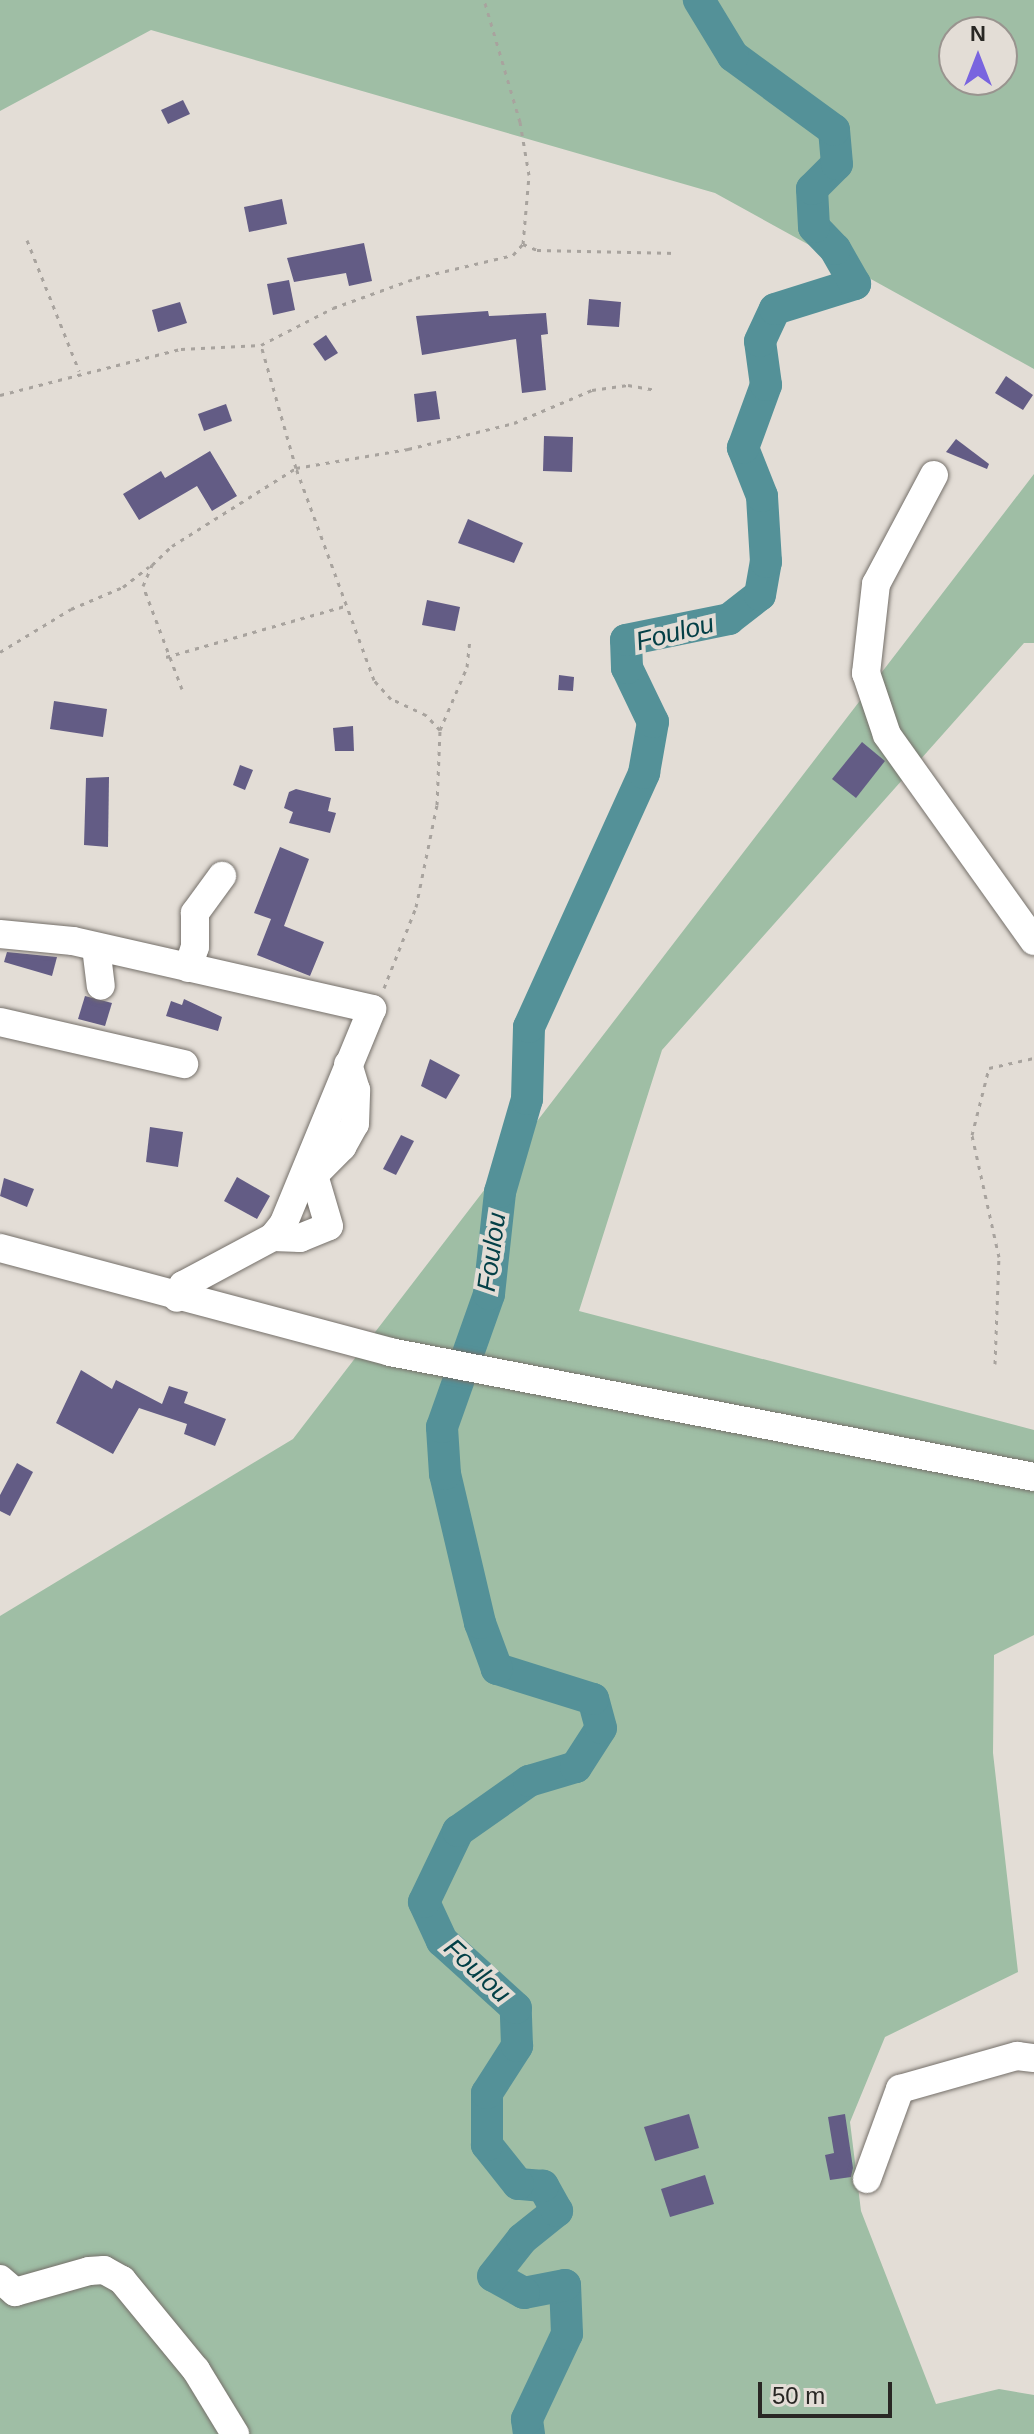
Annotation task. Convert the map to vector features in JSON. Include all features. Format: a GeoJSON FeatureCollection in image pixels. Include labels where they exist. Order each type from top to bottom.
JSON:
{"type":"FeatureCollection","features":[{"type":"Feature","properties":{"kind":"street"},"geometry":{"type":"LineString","coordinates":[[934,475],[876,584],[866,673],[887,735],[1034,941]]}},
{"type":"Feature","properties":{"kind":"street"},"geometry":{"type":"LineString","coordinates":[[188,968],[195,947],[195,913],[222,876]]}},
{"type":"Feature","properties":{"kind":"street"},"geometry":{"type":"LineString","coordinates":[[0,934],[96,947],[372,1009],[284,1223],[273,1237],[183,1285],[177,1298]]}},
{"type":"Feature","properties":{"kind":"street"},"geometry":{"type":"LineString","coordinates":[[96,947],[101,986]]}},
{"type":"Feature","properties":{"kind":"street"},"geometry":{"type":"LineString","coordinates":[[0,1022],[184,1064]]}},
{"type":"Feature","properties":{"kind":"street"},"geometry":{"type":"LineString","coordinates":[[273,1237],[300,1238],[329,1226],[314,1175],[342,1147],[355,1124],[356,1090],[348,1064]]}},
{"type":"Feature","properties":{"kind":"street"},"geometry":{"type":"LineString","coordinates":[[0,1248],[177,1298],[390,1352],[1034,1477]]}},
{"type":"Feature","properties":{"kind":"street"},"geometry":{"type":"LineString","coordinates":[[867,2179],[900,2089],[1017,2056],[1034,2058]]}},
{"type":"Feature","properties":{"kind":"street"},"geometry":{"type":"LineString","coordinates":[[0,2279],[15,2292],[89,2271],[104,2270],[122,2280],[196,2370],[235,2434]]}},
{"type":"Feature","properties":{"kind":"path"},"geometry":{"type":"LineString","coordinates":[[0,395],[79,371],[181,349],[261,345],[333,308],[416,278],[513,255],[523,244],[529,175],[520,122],[484,0]]}},
{"type":"Feature","properties":{"kind":"path"},"geometry":{"type":"LineString","coordinates":[[27,240],[79,371]]}},
{"type":"Feature","properties":{"kind":"path"},"geometry":{"type":"LineString","coordinates":[[523,244],[537,250],[677,253]]}},
{"type":"Feature","properties":{"kind":"path"},"geometry":{"type":"LineString","coordinates":[[261,345],[296,468],[374,680],[391,699],[426,715],[440,730]]}},
{"type":"Feature","properties":{"kind":"path"},"geometry":{"type":"LineString","coordinates":[[0,652],[71,609],[123,587],[172,546],[296,468],[408,449],[514,423],[592,390],[628,385],[655,390]]}},
{"type":"Feature","properties":{"kind":"path"},"geometry":{"type":"LineString","coordinates":[[152,565],[143,586],[166,657],[182,689]]}},
{"type":"Feature","properties":{"kind":"path"},"geometry":{"type":"LineString","coordinates":[[166,657],[345,606]]}},
{"type":"Feature","properties":{"kind":"path"},"geometry":{"type":"LineString","coordinates":[[372,1009],[393,971],[416,907],[437,805],[440,730],[467,667],[470,638]]}},
{"type":"Feature","properties":{"kind":"path"},"geometry":{"type":"LineString","coordinates":[[995,1364],[999,1257],[972,1135],[989,1068],[1034,1058]]}},
{"type":"Feature","properties":{"kind":"green space"},"geometry":{"type":"Polygon","coordinates":[[[0,0],[1034,0],[1034,369],[715,193],[151,30],[0,111],[0,0]]]}},
{"type":"Feature","properties":{"kind":"green space"},"geometry":{"type":"Polygon","coordinates":[[[1034,474],[1034,643],[1024,643],[662,1050],[579,1311],[1034,1430],[1034,1635],[994,1655],[993,1753],[1018,1972],[885,2037],[850,2122],[861,2211],[936,2404],[999,2389],[1034,2395],[1034,2434],[0,2434],[0,1616],[293,1439],[1034,474]]]}},
{"type":"Feature","properties":{"kind":"building"},"geometry":{"type":"Polygon","coordinates":[[[183,100],[190,114],[168,124],[161,110],[183,100]]]}},
{"type":"Feature","properties":{"kind":"building"},"geometry":{"type":"Polygon","coordinates":[[[282,199],[287,224],[249,232],[244,207],[282,199]]]}},
{"type":"Feature","properties":{"kind":"building"},"geometry":{"type":"Polygon","coordinates":[[[364,243],[372,281],[349,286],[346,273],[294,282],[287,258],[364,243]]]}},
{"type":"Feature","properties":{"kind":"building"},"geometry":{"type":"Polygon","coordinates":[[[289,280],[295,310],[273,315],[267,284],[289,280]]]}},
{"type":"Feature","properties":{"kind":"building"},"geometry":{"type":"Polygon","coordinates":[[[589,299],[621,302],[619,327],[587,325],[589,299]]]}},
{"type":"Feature","properties":{"kind":"building"},"geometry":{"type":"Polygon","coordinates":[[[180,302],[187,323],[158,332],[152,310],[180,302]]]}},
{"type":"Feature","properties":{"kind":"building"},"geometry":{"type":"Polygon","coordinates":[[[488,311],[489,316],[546,313],[548,334],[541,335],[546,390],[522,393],[516,339],[422,355],[416,316],[488,311]]]}},
{"type":"Feature","properties":{"kind":"building"},"geometry":{"type":"Polygon","coordinates":[[[326,335],[338,353],[325,361],[313,344],[326,335]]]}},
{"type":"Feature","properties":{"kind":"building"},"geometry":{"type":"Polygon","coordinates":[[[1006,376],[1033,395],[1023,410],[995,393],[1006,376]]]}},
{"type":"Feature","properties":{"kind":"building"},"geometry":{"type":"Polygon","coordinates":[[[436,391],[440,419],[417,422],[414,394],[436,391]]]}},
{"type":"Feature","properties":{"kind":"building"},"geometry":{"type":"Polygon","coordinates":[[[226,404],[232,421],[204,431],[198,414],[226,404]]]}},
{"type":"Feature","properties":{"kind":"building"},"geometry":{"type":"Polygon","coordinates":[[[544,436],[573,437],[572,472],[543,471],[544,436]]]}},
{"type":"Feature","properties":{"kind":"building"},"geometry":{"type":"Polygon","coordinates":[[[956,439],[989,464],[987,469],[946,452],[956,439]]]}},
{"type":"Feature","properties":{"kind":"building"},"geometry":{"type":"Polygon","coordinates":[[[210,451],[237,496],[212,511],[197,486],[139,520],[123,494],[161,471],[165,478],[210,451]]]}},
{"type":"Feature","properties":{"kind":"building"},"geometry":{"type":"Polygon","coordinates":[[[468,519],[523,543],[514,563],[458,543],[468,519]]]}},
{"type":"Feature","properties":{"kind":"building"},"geometry":{"type":"Polygon","coordinates":[[[427,600],[460,607],[455,631],[422,625],[427,600]]]}},
{"type":"Feature","properties":{"kind":"building"},"geometry":{"type":"Polygon","coordinates":[[[559,675],[574,677],[573,691],[558,690],[559,675]]]}},
{"type":"Feature","properties":{"kind":"building"},"geometry":{"type":"Polygon","coordinates":[[[54,701],[107,709],[103,737],[50,729],[54,701]]]}},
{"type":"Feature","properties":{"kind":"building"},"geometry":{"type":"Polygon","coordinates":[[[353,726],[354,751],[335,751],[333,728],[353,726]]]}},
{"type":"Feature","properties":{"kind":"building"},"geometry":{"type":"Polygon","coordinates":[[[862,742],[885,761],[856,798],[832,779],[862,742]]]}},
{"type":"Feature","properties":{"kind":"building"},"geometry":{"type":"Polygon","coordinates":[[[240,765],[253,770],[245,790],[233,785],[240,765]]]}},
{"type":"Feature","properties":{"kind":"building"},"geometry":{"type":"Polygon","coordinates":[[[109,777],[108,847],[84,845],[86,778],[109,777]]]}},
{"type":"Feature","properties":{"kind":"building"},"geometry":{"type":"Polygon","coordinates":[[[296,789],[331,798],[328,811],[336,813],[330,833],[289,823],[293,812],[284,808],[289,792],[296,789]]]}},
{"type":"Feature","properties":{"kind":"building"},"geometry":{"type":"Polygon","coordinates":[[[280,847],[309,859],[284,926],[324,942],[310,976],[257,955],[271,919],[254,913],[280,847]]]}},
{"type":"Feature","properties":{"kind":"building"},"geometry":{"type":"Polygon","coordinates":[[[7,952],[57,957],[52,976],[4,962],[7,952]]]}},
{"type":"Feature","properties":{"kind":"building"},"geometry":{"type":"Polygon","coordinates":[[[85,996],[112,1003],[105,1026],[78,1019],[85,996]]]}},
{"type":"Feature","properties":{"kind":"building"},"geometry":{"type":"Polygon","coordinates":[[[184,999],[222,1017],[218,1031],[166,1016],[171,1001],[182,1005],[184,999]]]}},
{"type":"Feature","properties":{"kind":"building"},"geometry":{"type":"Polygon","coordinates":[[[430,1059],[460,1075],[446,1099],[421,1086],[430,1059]]]}},
{"type":"Feature","properties":{"kind":"building"},"geometry":{"type":"Polygon","coordinates":[[[150,1127],[183,1132],[178,1167],[146,1162],[150,1127]]]}},
{"type":"Feature","properties":{"kind":"building"},"geometry":{"type":"Polygon","coordinates":[[[401,1135],[414,1141],[396,1175],[383,1169],[401,1135]]]}},
{"type":"Feature","properties":{"kind":"building"},"geometry":{"type":"Polygon","coordinates":[[[237,1177],[270,1196],[257,1219],[224,1201],[237,1177]]]}},
{"type":"Feature","properties":{"kind":"building"},"geometry":{"type":"Polygon","coordinates":[[[4,1178],[34,1189],[27,1207],[0,1196],[4,1178]]]}},
{"type":"Feature","properties":{"kind":"building"},"geometry":{"type":"Polygon","coordinates":[[[81,1370],[112,1389],[116,1380],[162,1404],[169,1386],[188,1392],[184,1403],[226,1419],[215,1446],[184,1434],[187,1424],[139,1408],[113,1454],[56,1423],[81,1370]]]}},
{"type":"Feature","properties":{"kind":"building"},"geometry":{"type":"Polygon","coordinates":[[[17,1463],[33,1472],[10,1516],[0,1511],[0,1495],[17,1463]]]}},
{"type":"Feature","properties":{"kind":"building"},"geometry":{"type":"Polygon","coordinates":[[[689,2114],[699,2148],[655,2161],[644,2127],[689,2114]]]}},
{"type":"Feature","properties":{"kind":"building"},"geometry":{"type":"Polygon","coordinates":[[[845,2114],[853,2168],[851,2177],[830,2180],[825,2155],[834,2153],[828,2117],[845,2114]]]}},
{"type":"Feature","properties":{"kind":"building"},"geometry":{"type":"Polygon","coordinates":[[[705,2175],[714,2204],[670,2217],[661,2189],[705,2175]]]}},
{"type":"Feature","properties":{"kind":"waterway","name":"Foulou"},"geometry":{"type":"LineString","coordinates":[[529,2434],[527,2419],[567,2334],[565,2285],[524,2293],[493,2276],[522,2239],[557,2211],[543,2186],[518,2184],[487,2145],[487,2093],[517,2046],[516,2008],[442,1941],[424,1902],[458,1831],[529,1781],[576,1767],[601,1728],[593,1699],[497,1669],[480,1623],[445,1474],[442,1427],[489,1294],[500,1192],[527,1099],[529,1027],[644,773],[653,722],[627,668],[626,640],[729,619],[760,595],[766,562],[762,496],[743,448],[766,385],[760,341],[775,309],[855,284],[835,249],[814,227],[812,189],[837,164],[834,130],[733,56],[699,0]]}}]}
